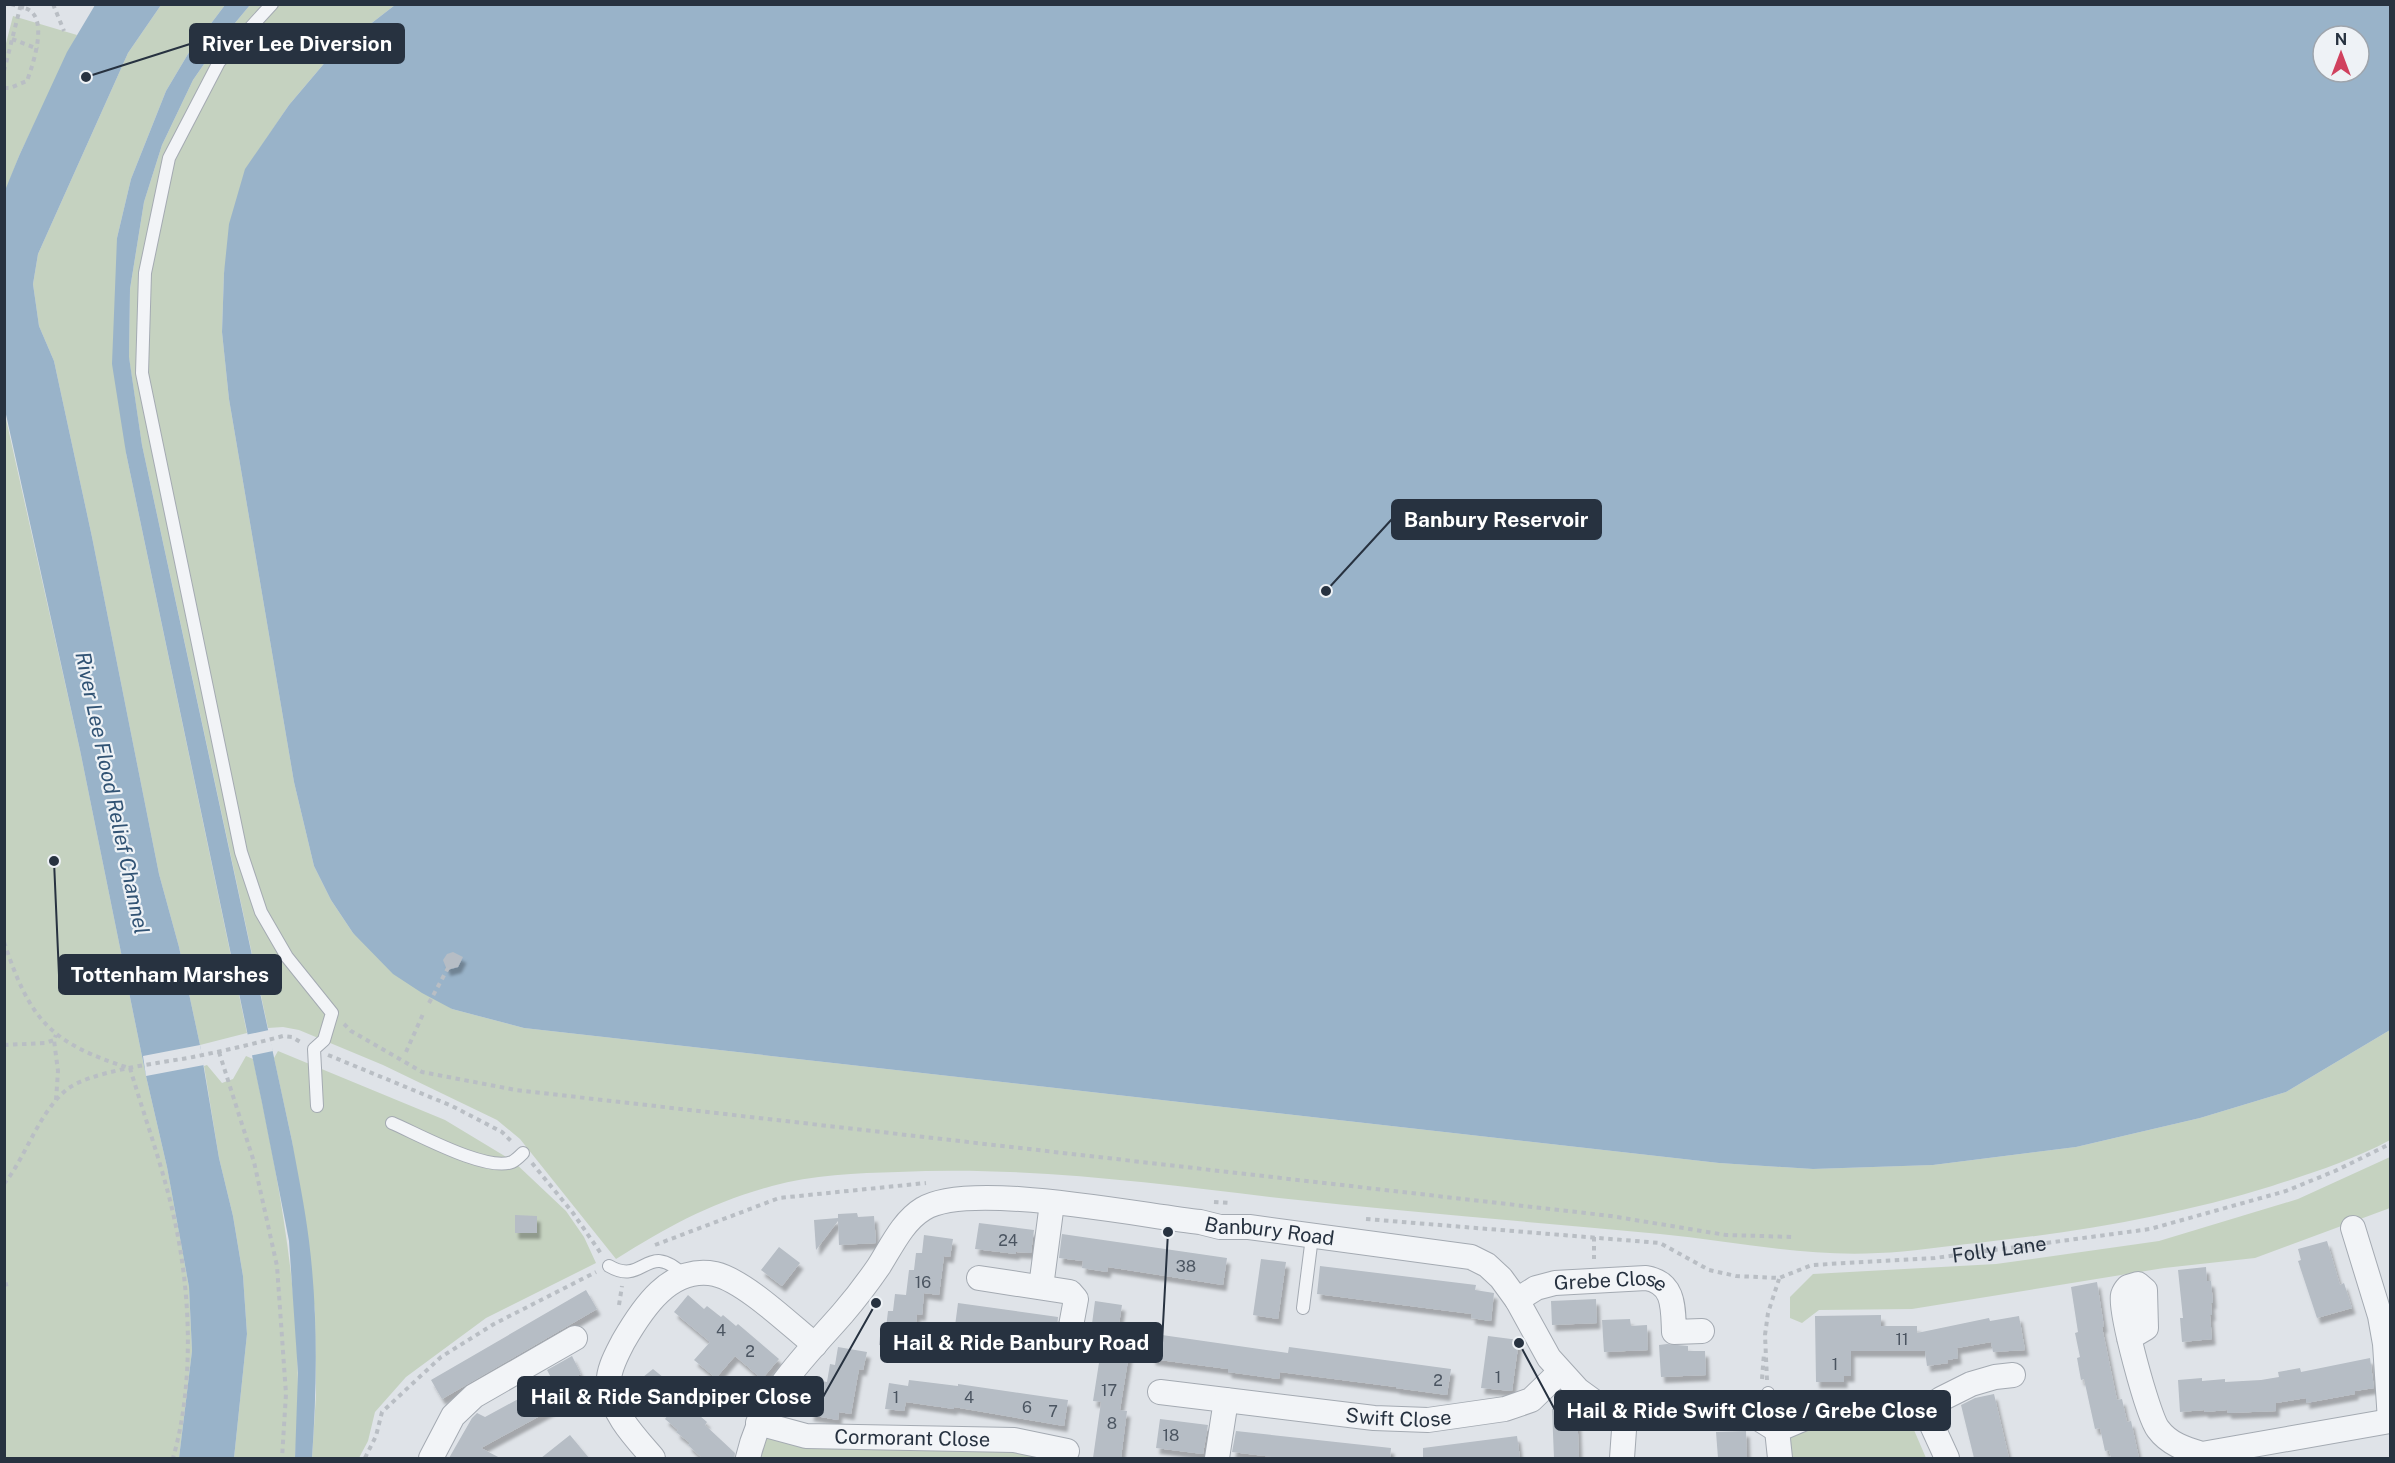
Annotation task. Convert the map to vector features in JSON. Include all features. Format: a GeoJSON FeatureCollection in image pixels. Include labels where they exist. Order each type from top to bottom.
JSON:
{"type":"FeatureCollection","features":[{"type":"Feature","properties":{"kind":"street","name":"Banbury Road"},"geometry":{"type":"LineString","coordinates":[[748,1458],[758,1423],[772,1396],[852,1303],[904,1227],[922,1209],[962,1197],[991,1197],[1052,1203],[1200,1222],[1220,1227],[1248,1227],[1471,1257],[1487,1265],[1517,1300],[1548,1358],[1560,1372],[1578,1390],[1600,1406],[1625,1416],[1753,1415],[1777,1430]]}},
{"type":"Feature","properties":{"kind":"street"},"geometry":{"type":"LineString","coordinates":[[1041,1287],[1052,1203]]}},
{"type":"Feature","properties":{"kind":"street"},"geometry":{"type":"LineString","coordinates":[[2130,1338],[2148,1410],[2158,1429],[2173,1443],[2183,1448],[2202,1454],[2390,1421],[2385,1344],[2380,1316],[2353,1228]]}},
{"type":"Feature","properties":{"kind":"street"},"geometry":{"type":"LineString","coordinates":[[653,1458],[623,1421],[613,1403],[609,1382],[613,1364],[640,1313],[660,1291],[686,1276],[701,1272],[717,1275],[731,1280],[815,1344]]}},
{"type":"Feature","properties":{"kind":"street"},"geometry":{"type":"LineString","coordinates":[[979,1278],[1074,1294],[1076,1299],[1071,1326]]}},
{"type":"Feature","properties":{"kind":"street","name":"Grebe Close"},"geometry":{"type":"LineString","coordinates":[[1517,1300],[1536,1288],[1555,1283],[1646,1278],[1657,1280],[1665,1286],[1670,1295],[1674,1332],[1702,1331]]}},
{"type":"Feature","properties":{"kind":"street"},"geometry":{"type":"LineString","coordinates":[[431,1458],[453,1416],[474,1396],[575,1338]]}},
{"type":"Feature","properties":{"kind":"street","name":"Swift Close"},"geometry":{"type":"LineString","coordinates":[[1160,1392],[1374,1418],[1428,1420],[1505,1409],[1531,1400],[1560,1372]]}},
{"type":"Feature","properties":{"kind":"street"},"geometry":{"type":"LineString","coordinates":[[1780,1458],[1777,1430],[1810,1416],[1907,1414],[1925,1410],[1971,1384],[1995,1377],[2013,1375]]}},
{"type":"Feature","properties":{"kind":"street"},"geometry":{"type":"LineString","coordinates":[[1217,1458],[1226,1400]]}},
{"type":"Feature","properties":{"kind":"street"},"geometry":{"type":"LineString","coordinates":[[1925,1410],[1947,1458]]}},
{"type":"Feature","properties":{"kind":"street"},"geometry":{"type":"LineString","coordinates":[[1622,1458],[1625,1416]]}},
{"type":"Feature","properties":{"kind":"street","name":"Cormorant Close"},"geometry":{"type":"LineString","coordinates":[[758,1423],[806,1436],[1014,1440],[1066,1451]]}},
{"type":"Feature","properties":{"kind":"lane"},"geometry":{"type":"LineString","coordinates":[[272,4],[219,62],[169,158],[145,273],[142,373],[241,852],[266,921],[287,957],[332,1013],[324,1040],[314,1049],[317,1106]]}},
{"type":"Feature","properties":{"kind":"lane"},"geometry":{"type":"LineString","coordinates":[[392,1123],[479,1161],[503,1163],[513,1161],[523,1153]]}},
{"type":"Feature","properties":{"kind":"lane"},"geometry":{"type":"LineString","coordinates":[[1304,1308],[1312,1237]]}},
{"type":"Feature","properties":{"kind":"lane"},"geometry":{"type":"LineString","coordinates":[[605,1268],[624,1272],[661,1260],[673,1264],[686,1276]]}},
{"type":"Feature","properties":{"kind":"lane"},"geometry":{"type":"LineString","coordinates":[[1768,1393],[1777,1430]]}},
{"type":"Feature","properties":{"kind":"path"},"geometry":{"type":"LineString","coordinates":[[4,88],[27,81],[38,49],[35,17],[29,9],[11,4]]}},
{"type":"Feature","properties":{"kind":"path"},"geometry":{"type":"LineString","coordinates":[[53,4],[64,31]]}},
{"type":"Feature","properties":{"kind":"path"},"geometry":{"type":"LineString","coordinates":[[4,70],[23,6]]}},
{"type":"Feature","properties":{"kind":"path"},"geometry":{"type":"LineString","coordinates":[[12,39],[38,49]]}},
{"type":"Feature","properties":{"kind":"path"},"geometry":{"type":"LineString","coordinates":[[4,942],[29,1004],[55,1037],[130,1068]]}},
{"type":"Feature","properties":{"kind":"path"},"geometry":{"type":"LineString","coordinates":[[429,1003],[448,968]]}},
{"type":"Feature","properties":{"kind":"path"},"geometry":{"type":"LineString","coordinates":[[332,1013],[351,1031],[422,1072],[516,1090],[1611,1216],[1726,1235],[1794,1237]]}},
{"type":"Feature","properties":{"kind":"path"},"geometry":{"type":"LineString","coordinates":[[406,1052],[423,1014]]}},
{"type":"Feature","properties":{"kind":"path"},"geometry":{"type":"LineString","coordinates":[[4,1184],[18,1164],[40,1121],[66,1090],[84,1080],[130,1068],[219,1052],[283,1036],[292,1037],[314,1049],[452,1106],[502,1132],[523,1153],[573,1213],[605,1268],[494,1324],[441,1357],[382,1412],[376,1436],[365,1458]]}},
{"type":"Feature","properties":{"kind":"path"},"geometry":{"type":"LineString","coordinates":[[4,1045],[45,1042],[55,1037]]}},
{"type":"Feature","properties":{"kind":"path"},"geometry":{"type":"LineString","coordinates":[[55,1037],[58,1071],[56,1101]]}},
{"type":"Feature","properties":{"kind":"path"},"geometry":{"type":"LineString","coordinates":[[219,1052],[254,1162],[278,1266],[286,1395],[282,1458]]}},
{"type":"Feature","properties":{"kind":"path"},"geometry":{"type":"LineString","coordinates":[[130,1068],[175,1221],[184,1277],[187,1323],[186,1367],[173,1458]]}},
{"type":"Feature","properties":{"kind":"path","name":"Folly Lane"},"geometry":{"type":"LineString","coordinates":[[1768,1393],[1765,1335],[1768,1313],[1779,1278],[1797,1270],[1812,1265],[1935,1258],[2150,1229],[2286,1191],[2336,1171],[2391,1144]]}},
{"type":"Feature","properties":{"kind":"path"},"geometry":{"type":"LineString","coordinates":[[648,1248],[779,1198],[909,1184]]}},
{"type":"Feature","properties":{"kind":"path"},"geometry":{"type":"LineString","coordinates":[[1594,1237],[1594,1250]]}},
{"type":"Feature","properties":{"kind":"path"},"geometry":{"type":"LineString","coordinates":[[618,1312],[624,1272]]}},
{"type":"Feature","properties":{"kind":"green space"},"geometry":{"type":"Polygon","coordinates":[[[161,5],[225,5],[188,54],[166,91],[131,179],[117,238],[126,453],[247,1033],[200,1045],[179,947],[159,874],[92,537],[54,361],[39,326],[33,284],[38,254],[128,53],[161,5]]]}},
{"type":"Feature","properties":{"kind":"green space"},"geometry":{"type":"Polygon","coordinates":[[[250,5],[395,5],[333,53],[289,105],[246,169],[224,273],[222,332],[229,399],[294,782],[314,866],[331,900],[353,933],[452,1009],[524,1028],[1719,1163],[1813,1169],[1933,1165],[2076,1147],[2200,1118],[2286,1092],[2390,1030],[2390,1140],[2317,1171],[2236,1197],[2199,1206],[2126,1222],[2052,1234],[1890,1252],[1851,1254],[1796,1251],[1660,1234],[1374,1208],[1089,1177],[994,1171],[946,1171],[835,1175],[772,1186],[729,1200],[691,1216],[616,1259],[520,1139],[497,1120],[383,1065],[299,1030],[283,1027],[268,1028],[142,445],[129,358],[130,289],[144,202],[162,145],[193,80],[220,41],[250,5]]]}},
{"type":"Feature","properties":{"kind":"green space"},"geometry":{"type":"Polygon","coordinates":[[[13,16],[77,35],[19,156],[5,193],[4,51],[13,16]]]}},
{"type":"Feature","properties":{"kind":"green space"},"geometry":{"type":"Polygon","coordinates":[[[4,410],[80,750],[146,1076],[167,1167],[189,1287],[192,1351],[179,1458],[5,1458],[4,410]]]}},
{"type":"Feature","properties":{"kind":"green space"},"geometry":{"type":"Polygon","coordinates":[[[278,1051],[445,1120],[513,1161],[566,1211],[584,1237],[596,1263],[486,1318],[406,1377],[375,1412],[368,1441],[359,1458],[312,1458],[316,1395],[315,1311],[292,1141],[274,1058],[278,1051]]]}},
{"type":"Feature","properties":{"kind":"green space"},"geometry":{"type":"Polygon","coordinates":[[[246,1056],[253,1059],[282,1207],[289,1257],[297,1358],[298,1408],[295,1458],[234,1458],[247,1334],[243,1276],[233,1216],[219,1158],[204,1066],[207,1065],[222,1083],[233,1079],[246,1056]]]}},
{"type":"Feature","properties":{"kind":"green space"},"geometry":{"type":"Polygon","coordinates":[[[2390,1157],[2390,1208],[2255,1258],[2164,1268],[1912,1309],[1819,1310],[1802,1323],[1790,1318],[1790,1297],[1813,1274],[1996,1264],[2159,1241],[2298,1199],[2390,1157]]]}},
{"type":"Feature","properties":{"kind":"green space"},"geometry":{"type":"Polygon","coordinates":[[[1911,1423],[1926,1458],[1790,1458],[1787,1432],[1841,1424],[1911,1423]]]}},
{"type":"Feature","properties":{"kind":"green space"},"geometry":{"type":"Polygon","coordinates":[[[773,1428],[1014,1440],[1073,1458],[760,1458],[764,1444],[773,1428]]]}},
{"type":"Feature","properties":{"kind":"water","name":"River Lee Flood Relief Channel"},"geometry":{"type":"Polygon","coordinates":[[[95,5],[161,5],[128,53],[38,254],[33,284],[39,326],[54,361],[92,537],[159,874],[179,947],[200,1045],[219,1158],[233,1216],[243,1276],[247,1334],[234,1458],[179,1458],[192,1351],[189,1287],[167,1167],[146,1076],[80,750],[5,410],[4,193],[67,52],[95,5]]]}},
{"type":"Feature","properties":{"kind":"water"},"geometry":{"type":"Polygon","coordinates":[[[225,5],[250,5],[220,41],[193,80],[162,145],[144,202],[130,289],[129,357],[142,445],[292,1141],[303,1204],[312,1268],[315,1322],[316,1377],[312,1458],[295,1458],[298,1373],[289,1241],[126,453],[112,364],[117,238],[131,179],[166,91],[188,54],[225,5]]]}},
{"type":"Feature","properties":{"kind":"water"},"geometry":{"type":"Polygon","coordinates":[[[395,5],[2390,5],[2390,1030],[2286,1092],[2200,1118],[2076,1147],[1933,1165],[1813,1169],[1719,1163],[524,1028],[452,1009],[393,974],[353,933],[331,900],[314,866],[294,782],[229,399],[222,332],[224,273],[229,224],[245,169],[289,105],[333,53],[395,5]]]}},
{"type":"Feature","properties":{"kind":"pier"},"geometry":{"type":"Polygon","coordinates":[[[269,1030],[273,1051],[249,1056],[245,1035],[269,1030]]]}},
{"type":"Feature","properties":{"kind":"pier"},"geometry":{"type":"Polygon","coordinates":[[[200,1045],[204,1065],[146,1076],[143,1056],[200,1045]]]}},
{"type":"Feature","properties":{"kind":"building"},"geometry":{"type":"Polygon","coordinates":[[[453,952],[463,957],[458,967],[447,970],[443,960],[447,954],[453,952]]]}},
{"type":"Feature","properties":{"kind":"building"},"geometry":{"type":"Polygon","coordinates":[[[857,1213],[858,1217],[874,1216],[876,1243],[839,1245],[838,1221],[816,1250],[814,1220],[838,1218],[838,1214],[857,1213]]]}},
{"type":"Feature","properties":{"kind":"building"},"geometry":{"type":"Polygon","coordinates":[[[515,1215],[537,1216],[537,1233],[515,1233],[515,1215]]]}},
{"type":"Feature","properties":{"kind":"building"},"geometry":{"type":"Polygon","coordinates":[[[979,1223],[1034,1230],[1031,1253],[1016,1252],[1016,1254],[975,1249],[979,1223]]]}},
{"type":"Feature","properties":{"kind":"building"},"geometry":{"type":"Polygon","coordinates":[[[1062,1234],[1227,1258],[1223,1285],[1108,1267],[1107,1272],[1082,1268],[1083,1261],[1059,1258],[1062,1234]]]}},
{"type":"Feature","properties":{"kind":"building"},"geometry":{"type":"Polygon","coordinates":[[[924,1235],[953,1239],[950,1257],[944,1256],[939,1295],[924,1293],[922,1315],[917,1314],[915,1332],[909,1331],[907,1349],[879,1345],[881,1327],[886,1328],[888,1311],[893,1311],[895,1294],[906,1295],[909,1270],[914,1270],[916,1253],[922,1253],[924,1235]]]}},
{"type":"Feature","properties":{"kind":"building"},"geometry":{"type":"Polygon","coordinates":[[[2327,1241],[2340,1285],[2344,1283],[2352,1308],[2317,1318],[2298,1261],[2301,1260],[2298,1249],[2327,1241]]]}},
{"type":"Feature","properties":{"kind":"building"},"geometry":{"type":"Polygon","coordinates":[[[779,1247],[800,1263],[782,1286],[761,1270],[779,1247]]]}},
{"type":"Feature","properties":{"kind":"building"},"geometry":{"type":"Polygon","coordinates":[[[1261,1259],[1286,1262],[1278,1319],[1253,1315],[1261,1259]]]}},
{"type":"Feature","properties":{"kind":"building"},"geometry":{"type":"Polygon","coordinates":[[[1320,1266],[1476,1285],[1475,1290],[1494,1293],[1491,1321],[1471,1318],[1472,1314],[1317,1294],[1320,1266]]]}},
{"type":"Feature","properties":{"kind":"building"},"geometry":{"type":"Polygon","coordinates":[[[2206,1267],[2207,1281],[2211,1281],[2213,1303],[2211,1303],[2212,1315],[2210,1315],[2212,1339],[2182,1342],[2180,1318],[2183,1318],[2178,1270],[2206,1267]]]}},
{"type":"Feature","properties":{"kind":"building"},"geometry":{"type":"Polygon","coordinates":[[[2097,1282],[2104,1327],[2102,1327],[2117,1400],[2122,1399],[2127,1422],[2131,1421],[2139,1458],[2111,1458],[2109,1450],[2105,1451],[2100,1428],[2095,1429],[2084,1379],[2081,1380],[2077,1358],[2080,1357],[2075,1333],[2078,1332],[2071,1287],[2097,1282]]]}},
{"type":"Feature","properties":{"kind":"building"},"geometry":{"type":"Polygon","coordinates":[[[586,1290],[597,1309],[442,1399],[431,1380],[586,1290]]]}},
{"type":"Feature","properties":{"kind":"building"},"geometry":{"type":"Polygon","coordinates":[[[688,1295],[704,1309],[707,1306],[736,1326],[738,1324],[779,1359],[762,1379],[735,1356],[716,1378],[694,1360],[710,1342],[674,1312],[688,1295]]]}},
{"type":"Feature","properties":{"kind":"building"},"geometry":{"type":"Polygon","coordinates":[[[1596,1299],[1597,1323],[1552,1325],[1551,1301],[1596,1299]]]}},
{"type":"Feature","properties":{"kind":"building"},"geometry":{"type":"Polygon","coordinates":[[[1095,1301],[1122,1305],[1116,1343],[1090,1339],[1095,1301]]]}},
{"type":"Feature","properties":{"kind":"building"},"geometry":{"type":"Polygon","coordinates":[[[958,1303],[1058,1317],[1056,1339],[955,1326],[958,1303]]]}},
{"type":"Feature","properties":{"kind":"building"},"geometry":{"type":"Polygon","coordinates":[[[1881,1315],[1881,1326],[1917,1326],[1917,1333],[1989,1318],[1990,1321],[2019,1316],[2025,1350],[1993,1352],[1991,1342],[1957,1348],[1958,1358],[1948,1360],[1948,1363],[1927,1366],[1925,1351],[1851,1351],[1851,1376],[1844,1376],[1844,1382],[1816,1382],[1815,1316],[1881,1315]]]}},
{"type":"Feature","properties":{"kind":"building"},"geometry":{"type":"Polygon","coordinates":[[[1630,1319],[1631,1326],[1647,1325],[1648,1350],[1604,1352],[1602,1320],[1630,1319]]]}},
{"type":"Feature","properties":{"kind":"building"},"geometry":{"type":"Polygon","coordinates":[[[1155,1334],[1288,1353],[1289,1347],[1451,1369],[1447,1395],[1280,1372],[1279,1379],[1228,1372],[1228,1369],[1152,1359],[1155,1334]]]}},
{"type":"Feature","properties":{"kind":"building"},"geometry":{"type":"Polygon","coordinates":[[[1488,1336],[1519,1340],[1512,1391],[1481,1388],[1488,1336]]]}},
{"type":"Feature","properties":{"kind":"building"},"geometry":{"type":"Polygon","coordinates":[[[1659,1345],[1688,1346],[1688,1351],[1705,1351],[1706,1375],[1661,1377],[1659,1345]]]}},
{"type":"Feature","properties":{"kind":"building"},"geometry":{"type":"Polygon","coordinates":[[[838,1347],[867,1352],[863,1370],[859,1369],[851,1414],[839,1412],[838,1420],[810,1415],[813,1398],[819,1399],[822,1381],[827,1382],[830,1364],[835,1365],[838,1347]]]}},
{"type":"Feature","properties":{"kind":"building"},"geometry":{"type":"Polygon","coordinates":[[[1101,1350],[1129,1354],[1120,1410],[1127,1411],[1121,1458],[1093,1458],[1101,1402],[1093,1401],[1101,1350]]]}},
{"type":"Feature","properties":{"kind":"building"},"geometry":{"type":"Polygon","coordinates":[[[572,1356],[581,1374],[556,1387],[547,1370],[572,1356]]]}},
{"type":"Feature","properties":{"kind":"building"},"geometry":{"type":"Polygon","coordinates":[[[2370,1358],[2374,1388],[2355,1391],[2355,1394],[2306,1403],[2306,1398],[2276,1403],[2276,1411],[2180,1412],[2178,1380],[2202,1378],[2202,1381],[2225,1379],[2225,1382],[2261,1380],[2279,1377],[2278,1372],[2300,1368],[2301,1372],[2370,1358]]]}},
{"type":"Feature","properties":{"kind":"building"},"geometry":{"type":"Polygon","coordinates":[[[653,1369],[685,1395],[683,1398],[707,1422],[705,1425],[735,1453],[734,1458],[702,1458],[688,1445],[690,1443],[676,1432],[678,1430],[665,1419],[668,1415],[633,1385],[653,1369]]]}},
{"type":"Feature","properties":{"kind":"building"},"geometry":{"type":"Polygon","coordinates":[[[909,1380],[958,1386],[958,1384],[1068,1400],[1064,1426],[954,1407],[954,1409],[906,1402],[904,1411],[885,1409],[889,1383],[908,1386],[909,1380]]]}},
{"type":"Feature","properties":{"kind":"building"},"geometry":{"type":"Polygon","coordinates":[[[546,1384],[558,1406],[481,1448],[500,1458],[449,1458],[477,1413],[485,1417],[546,1384]]]}},
{"type":"Feature","properties":{"kind":"building"},"geometry":{"type":"Polygon","coordinates":[[[1994,1394],[2009,1458],[1974,1458],[1961,1405],[1975,1398],[1994,1394]]]}},
{"type":"Feature","properties":{"kind":"building"},"geometry":{"type":"Polygon","coordinates":[[[1577,1408],[1579,1458],[1554,1458],[1552,1409],[1577,1408]]]}},
{"type":"Feature","properties":{"kind":"building"},"geometry":{"type":"Polygon","coordinates":[[[1160,1419],[1208,1425],[1203,1454],[1156,1448],[1160,1419]]]}},
{"type":"Feature","properties":{"kind":"building"},"geometry":{"type":"Polygon","coordinates":[[[1236,1431],[1391,1448],[1390,1458],[1281,1458],[1232,1452],[1236,1431]]]}},
{"type":"Feature","properties":{"kind":"building"},"geometry":{"type":"Polygon","coordinates":[[[1746,1431],[1747,1458],[1718,1458],[1716,1432],[1746,1431]]]}},
{"type":"Feature","properties":{"kind":"building"},"geometry":{"type":"Polygon","coordinates":[[[570,1435],[589,1458],[541,1458],[570,1435]]]}},
{"type":"Feature","properties":{"kind":"building"},"geometry":{"type":"Polygon","coordinates":[[[1517,1436],[1520,1458],[1423,1458],[1423,1448],[1517,1436]]]}},
{"type":"Feature","properties":{"kind":"place","name":"River Lee Diversion"},"geometry":{"type":"Point","coordinates":[86,77]}},
{"type":"Feature","properties":{"kind":"place","name":"Banbury Reservoir"},"geometry":{"type":"Point","coordinates":[1326,591]}},
{"type":"Feature","properties":{"kind":"place","name":"Tottenham Marshes"},"geometry":{"type":"Point","coordinates":[54,861]}},
{"type":"Feature","properties":{"kind":"place","name":"Hail & Ride Banbury Road"},"geometry":{"type":"Point","coordinates":[1168,1232]}},
{"type":"Feature","properties":{"kind":"place","name":"Hail & Ride Sandpiper Close"},"geometry":{"type":"Point","coordinates":[876,1303]}},
{"type":"Feature","properties":{"kind":"place","name":"Hail & Ride Swift Close / Grebe Close"},"geometry":{"type":"Point","coordinates":[1519,1343]}}]}
